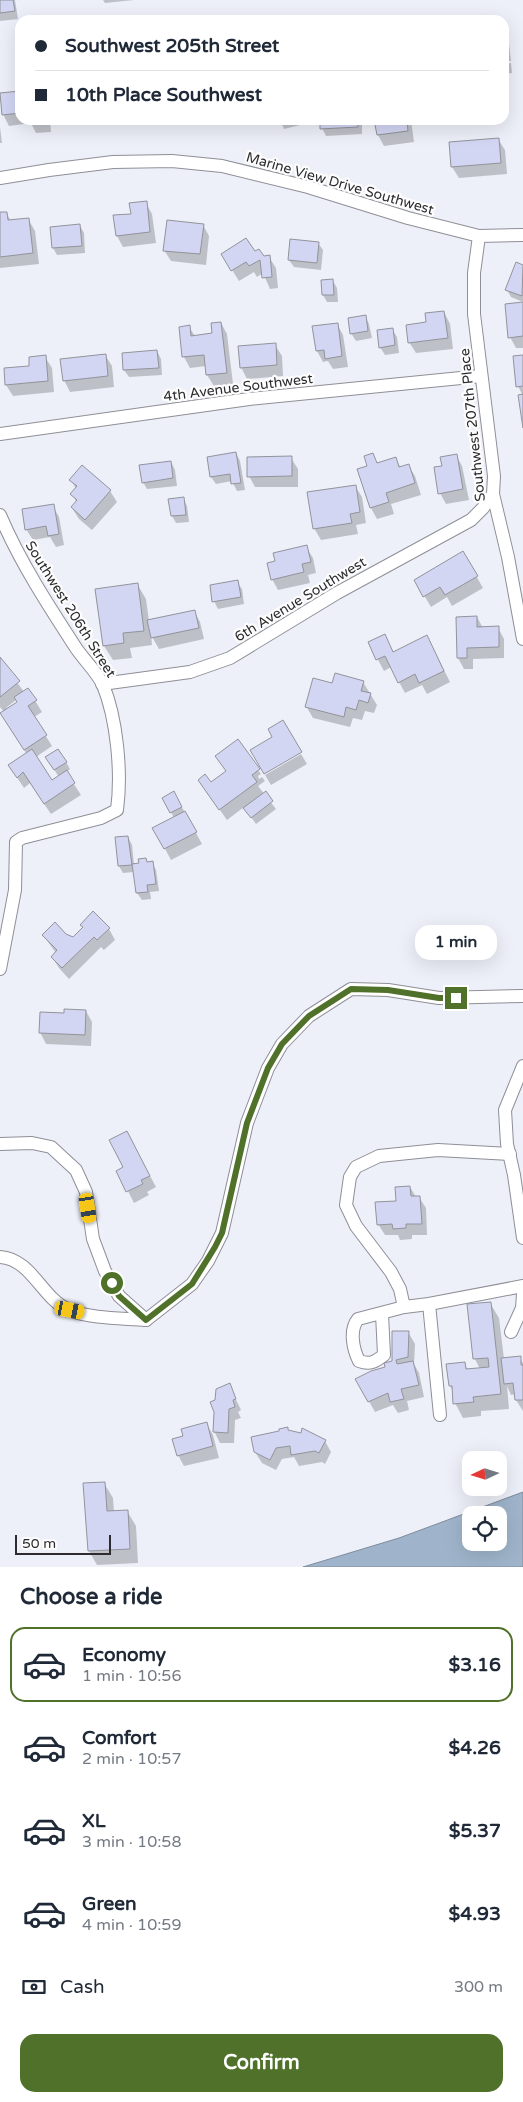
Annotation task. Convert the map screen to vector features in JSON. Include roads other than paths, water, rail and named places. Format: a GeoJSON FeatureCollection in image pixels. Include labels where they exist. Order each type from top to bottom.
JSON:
{"type":"FeatureCollection","features":[{"type":"Feature","properties":{"kind":"street","name":"Marine View Drive Southwest"},"geometry":{"type":"LineString","coordinates":[[0,178],[113,162],[172,161],[222,166],[308,187],[408,218],[479,236],[523,235]]}},
{"type":"Feature","properties":{"kind":"street","name":"Southwest 207th Place"},"geometry":{"type":"LineString","coordinates":[[479,236],[474,273],[474,314],[494,476],[493,494],[508,557],[523,639]]}},
{"type":"Feature","properties":{"kind":"street","name":"4th Avenue Southwest"},"geometry":{"type":"LineString","coordinates":[[0,434],[249,399],[481,376]]}},
{"type":"Feature","properties":{"kind":"street","name":"6th Avenue Southwest"},"geometry":{"type":"LineString","coordinates":[[102,684],[190,672],[230,658],[337,592],[471,520],[493,494]]}},
{"type":"Feature","properties":{"kind":"street","name":"Southwest 206th Street"},"geometry":{"type":"LineString","coordinates":[[0,515],[14,549],[77,649],[102,684],[110,708],[116,742],[120,790],[117,810],[102,818],[22,838],[16,842],[15,890],[0,969]]}},
{"type":"Feature","properties":{"kind":"street"},"geometry":{"type":"LineString","coordinates":[[0,1257],[12,1259],[23,1266],[61,1305],[70,1310],[102,1317],[146,1320],[192,1284],[208,1261],[222,1233],[247,1123],[268,1068],[282,1044],[309,1016],[351,989],[388,990],[439,998],[523,996]]}},
{"type":"Feature","properties":{"kind":"street"},"geometry":{"type":"LineString","coordinates":[[523,1066],[505,1110],[523,1238]]}},
{"type":"Feature","properties":{"kind":"street"},"geometry":{"type":"LineString","coordinates":[[0,1144],[32,1143],[51,1147],[76,1170],[86,1192],[93,1239],[105,1271],[119,1296],[146,1320]]}},
{"type":"Feature","properties":{"kind":"street"},"geometry":{"type":"LineString","coordinates":[[404,1306],[400,1289],[390,1272],[356,1226],[346,1205],[350,1177],[356,1167],[379,1156],[438,1150],[510,1154]]}},
{"type":"Feature","properties":{"kind":"street"},"geometry":{"type":"LineString","coordinates":[[382,1314],[404,1306],[429,1304],[523,1286]]}},
{"type":"Feature","properties":{"kind":"street"},"geometry":{"type":"LineString","coordinates":[[510,1332],[522,1308],[523,1294]]}},
{"type":"Feature","properties":{"kind":"street"},"geometry":{"type":"LineString","coordinates":[[429,1304],[440,1415]]}},
{"type":"Feature","properties":{"kind":"water"},"geometry":{"type":"Polygon","coordinates":[[[523,1492],[523,1567],[303,1567],[399,1538],[462,1515],[462,1551],[507,1551],[507,1506],[485,1506],[523,1492]]]}}]}
